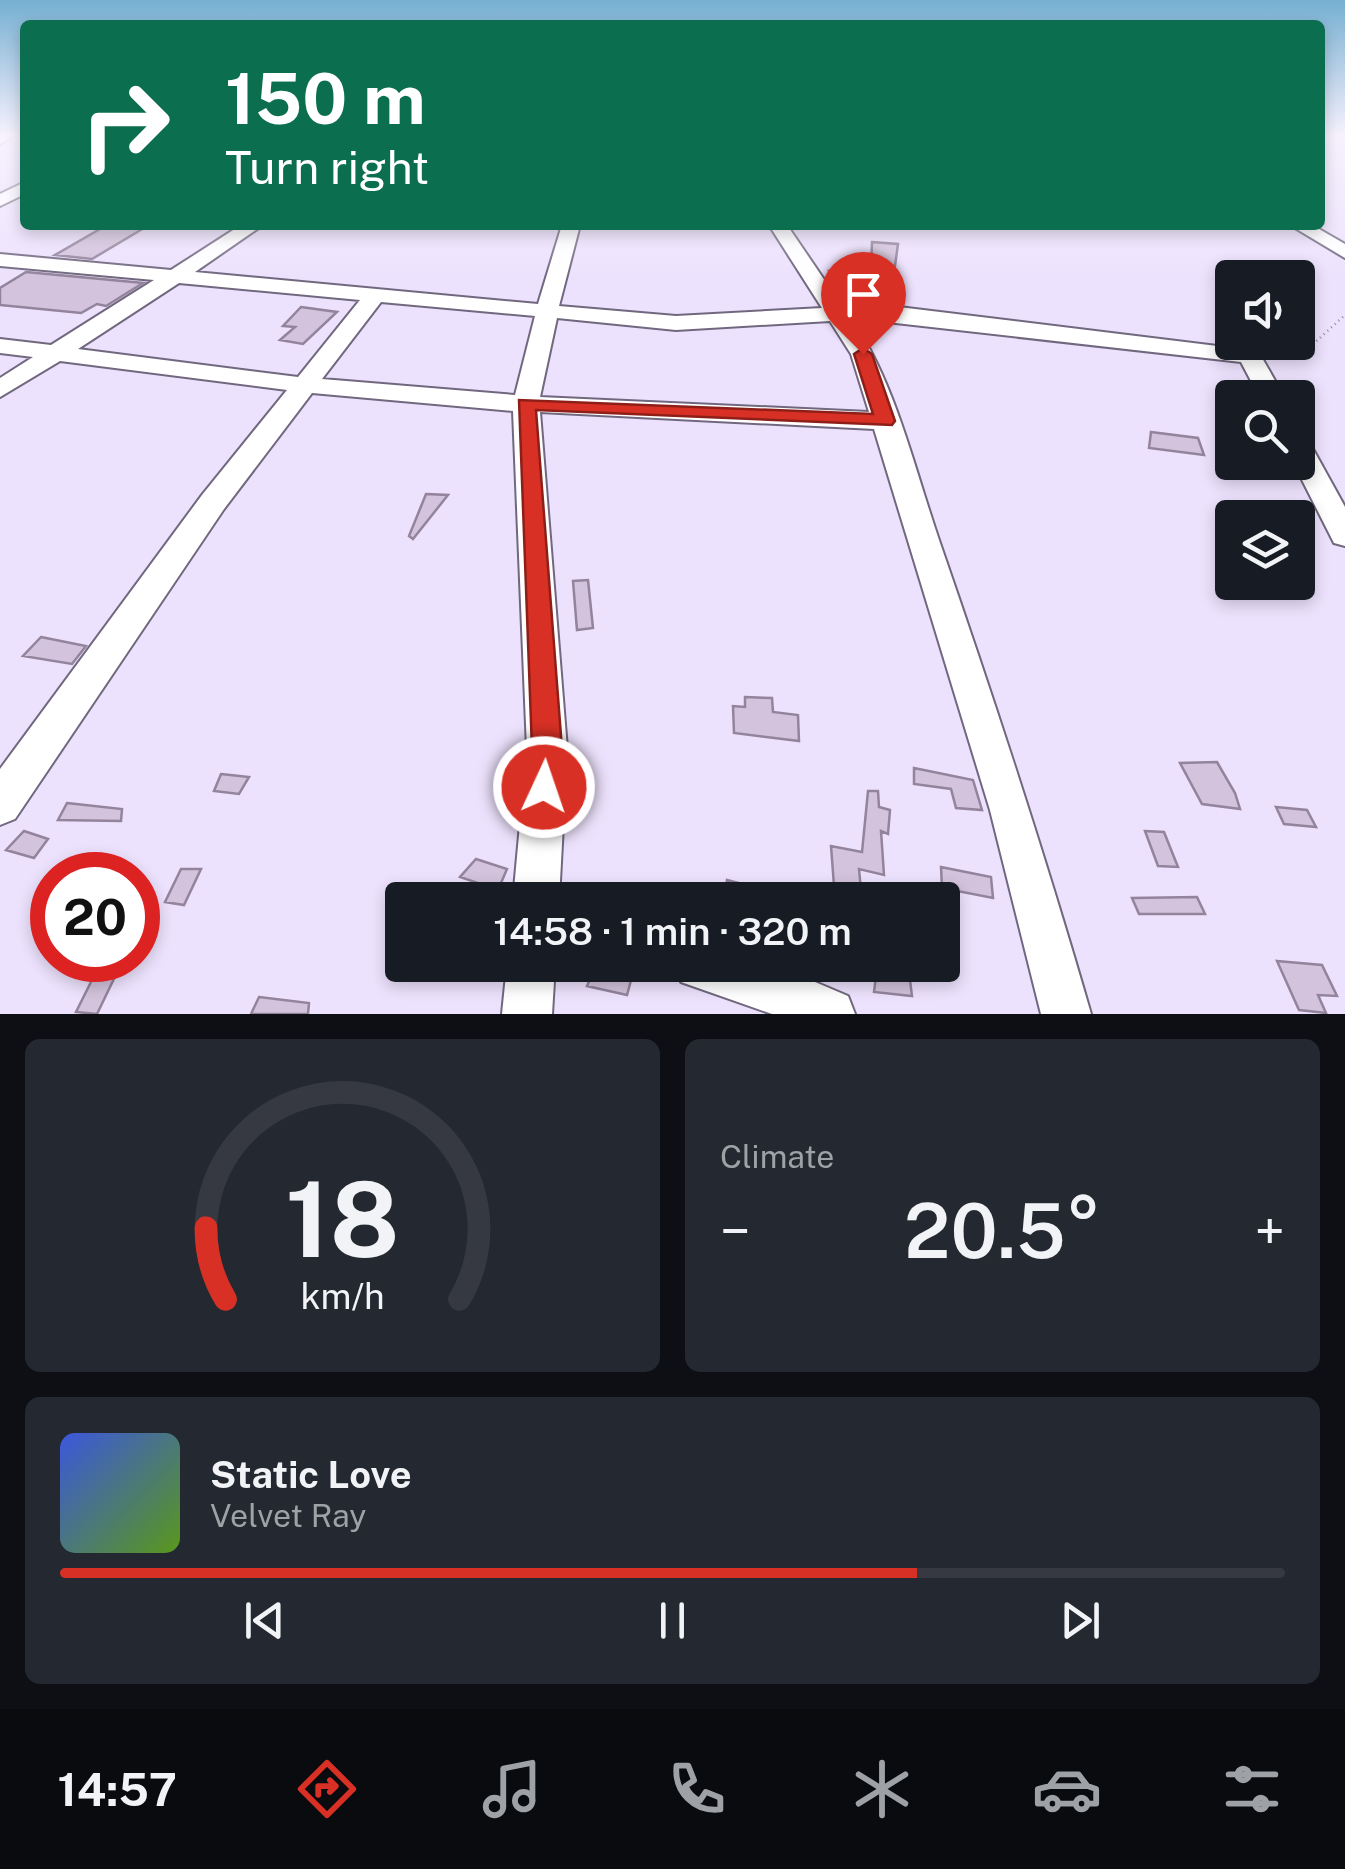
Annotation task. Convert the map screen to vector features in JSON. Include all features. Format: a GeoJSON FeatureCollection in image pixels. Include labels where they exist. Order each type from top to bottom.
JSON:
{"type":"FeatureCollection","features":[{"type":"Feature","properties":{"kind":"street"},"geometry":{"type":"LineString","coordinates":[[0,388],[246,230]]}},
{"type":"Feature","properties":{"kind":"street"},"geometry":{"type":"LineString","coordinates":[[537,882],[547,749],[526,404],[546,310],[570,230]]}},
{"type":"Feature","properties":{"kind":"street"},"geometry":{"type":"LineString","coordinates":[[781,230],[863,354],[1011,810],[1066,1014]]}},
{"type":"Feature","properties":{"kind":"street"},"geometry":{"type":"LineString","coordinates":[[1308,230],[1345,252]]}},
{"type":"Feature","properties":{"kind":"street"},"geometry":{"type":"LineString","coordinates":[[0,260],[676,323],[770,321],[836,310],[866,310],[1215,352]]}},
{"type":"Feature","properties":{"kind":"street"},"geometry":{"type":"LineString","coordinates":[[0,804],[145,604],[212,502],[376,294]]}},
{"type":"Feature","properties":{"kind":"street"},"geometry":{"type":"LineString","coordinates":[[0,346],[304,385],[526,404],[885,421]]}},
{"type":"Feature","properties":{"kind":"street"},"geometry":{"type":"LineString","coordinates":[[1315,478],[1345,535]]}},
{"type":"Feature","properties":{"kind":"street"},"geometry":{"type":"LineString","coordinates":[[527,1014],[530,982]]}},
{"type":"Feature","properties":{"kind":"street"},"geometry":{"type":"LineString","coordinates":[[756,982],[830,1014]]}},
{"type":"Feature","properties":{"kind":"path"},"geometry":{"type":"LineString","coordinates":[[1315,342],[1333,320],[1345,315]]}},
{"type":"Feature","properties":{"kind":"building"},"geometry":{"type":"Polygon","coordinates":[[[98,230],[141,230],[92,259],[55,255],[98,230]]]}},
{"type":"Feature","properties":{"kind":"building"},"geometry":{"type":"Polygon","coordinates":[[[872,242],[898,244],[894,273],[871,270],[872,242]]]}},
{"type":"Feature","properties":{"kind":"building"},"geometry":{"type":"Polygon","coordinates":[[[829,271],[873,276],[871,300],[841,298],[829,271]]]}},
{"type":"Feature","properties":{"kind":"building"},"geometry":{"type":"Polygon","coordinates":[[[26,272],[143,283],[106,306],[97,304],[81,313],[0,305],[0,288],[26,272]]]}},
{"type":"Feature","properties":{"kind":"building"},"geometry":{"type":"Polygon","coordinates":[[[301,307],[337,312],[303,344],[280,340],[295,327],[283,326],[301,307]]]}},
{"type":"Feature","properties":{"kind":"building"},"geometry":{"type":"Polygon","coordinates":[[[1151,432],[1198,438],[1204,455],[1149,448],[1151,432]]]}},
{"type":"Feature","properties":{"kind":"building"},"geometry":{"type":"Polygon","coordinates":[[[426,494],[448,495],[413,539],[409,536],[426,494]]]}},
{"type":"Feature","properties":{"kind":"building"},"geometry":{"type":"Polygon","coordinates":[[[588,580],[593,628],[577,630],[573,581],[588,580]]]}},
{"type":"Feature","properties":{"kind":"building"},"geometry":{"type":"Polygon","coordinates":[[[41,637],[86,646],[72,664],[23,656],[41,637]]]}},
{"type":"Feature","properties":{"kind":"building"},"geometry":{"type":"Polygon","coordinates":[[[745,697],[772,698],[773,712],[798,715],[799,741],[734,733],[733,706],[745,707],[745,697]]]}},
{"type":"Feature","properties":{"kind":"building"},"geometry":{"type":"Polygon","coordinates":[[[1217,762],[1240,809],[1202,804],[1180,763],[1217,762]]]}},
{"type":"Feature","properties":{"kind":"building"},"geometry":{"type":"Polygon","coordinates":[[[914,768],[973,780],[982,810],[956,808],[951,789],[914,784],[914,768]]]}},
{"type":"Feature","properties":{"kind":"building"},"geometry":{"type":"Polygon","coordinates":[[[221,774],[249,777],[239,794],[214,791],[221,774]]]}},
{"type":"Feature","properties":{"kind":"building"},"geometry":{"type":"Polygon","coordinates":[[[868,791],[878,791],[879,807],[890,810],[888,834],[881,831],[884,875],[859,869],[860,882],[834,882],[831,846],[862,852],[868,791]]]}},
{"type":"Feature","properties":{"kind":"building"},"geometry":{"type":"Polygon","coordinates":[[[67,803],[122,809],[121,821],[58,820],[67,803]]]}},
{"type":"Feature","properties":{"kind":"building"},"geometry":{"type":"Polygon","coordinates":[[[1276,807],[1307,810],[1316,827],[1284,824],[1276,807]]]}},
{"type":"Feature","properties":{"kind":"building"},"geometry":{"type":"Polygon","coordinates":[[[24,831],[48,839],[38,852],[30,852],[30,857],[6,850],[24,831]]]}},
{"type":"Feature","properties":{"kind":"building"},"geometry":{"type":"Polygon","coordinates":[[[1145,831],[1164,832],[1178,867],[1158,866],[1145,831]]]}},
{"type":"Feature","properties":{"kind":"building"},"geometry":{"type":"Polygon","coordinates":[[[476,859],[507,869],[501,882],[475,882],[460,877],[476,859]]]}},
{"type":"Feature","properties":{"kind":"building"},"geometry":{"type":"Polygon","coordinates":[[[941,867],[991,877],[993,898],[960,892],[960,882],[942,882],[941,867]]]}},
{"type":"Feature","properties":{"kind":"building"},"geometry":{"type":"Polygon","coordinates":[[[181,869],[201,869],[184,905],[165,902],[181,869]]]}},
{"type":"Feature","properties":{"kind":"building"},"geometry":{"type":"Polygon","coordinates":[[[1197,897],[1205,914],[1139,914],[1132,898],[1197,897]]]}},
{"type":"Feature","properties":{"kind":"building"},"geometry":{"type":"Polygon","coordinates":[[[1277,961],[1322,965],[1337,996],[1318,995],[1326,1013],[1299,1010],[1277,961]]]}},
{"type":"Feature","properties":{"kind":"building"},"geometry":{"type":"Polygon","coordinates":[[[91,982],[112,982],[97,1014],[76,1012],[91,982]]]}},
{"type":"Feature","properties":{"kind":"building"},"geometry":{"type":"Polygon","coordinates":[[[589,982],[631,982],[627,995],[587,986],[589,982]]]}},
{"type":"Feature","properties":{"kind":"building"},"geometry":{"type":"Polygon","coordinates":[[[875,982],[910,982],[912,996],[874,992],[875,982]]]}},
{"type":"Feature","properties":{"kind":"building"},"geometry":{"type":"Polygon","coordinates":[[[259,997],[309,1003],[308,1014],[251,1014],[259,997]]]}},
{"type":"Feature","properties":{"kind":"route"},"geometry":{"type":"LineString","coordinates":[[544,787],[547,749],[526,404],[885,421],[863,354]]}}]}
